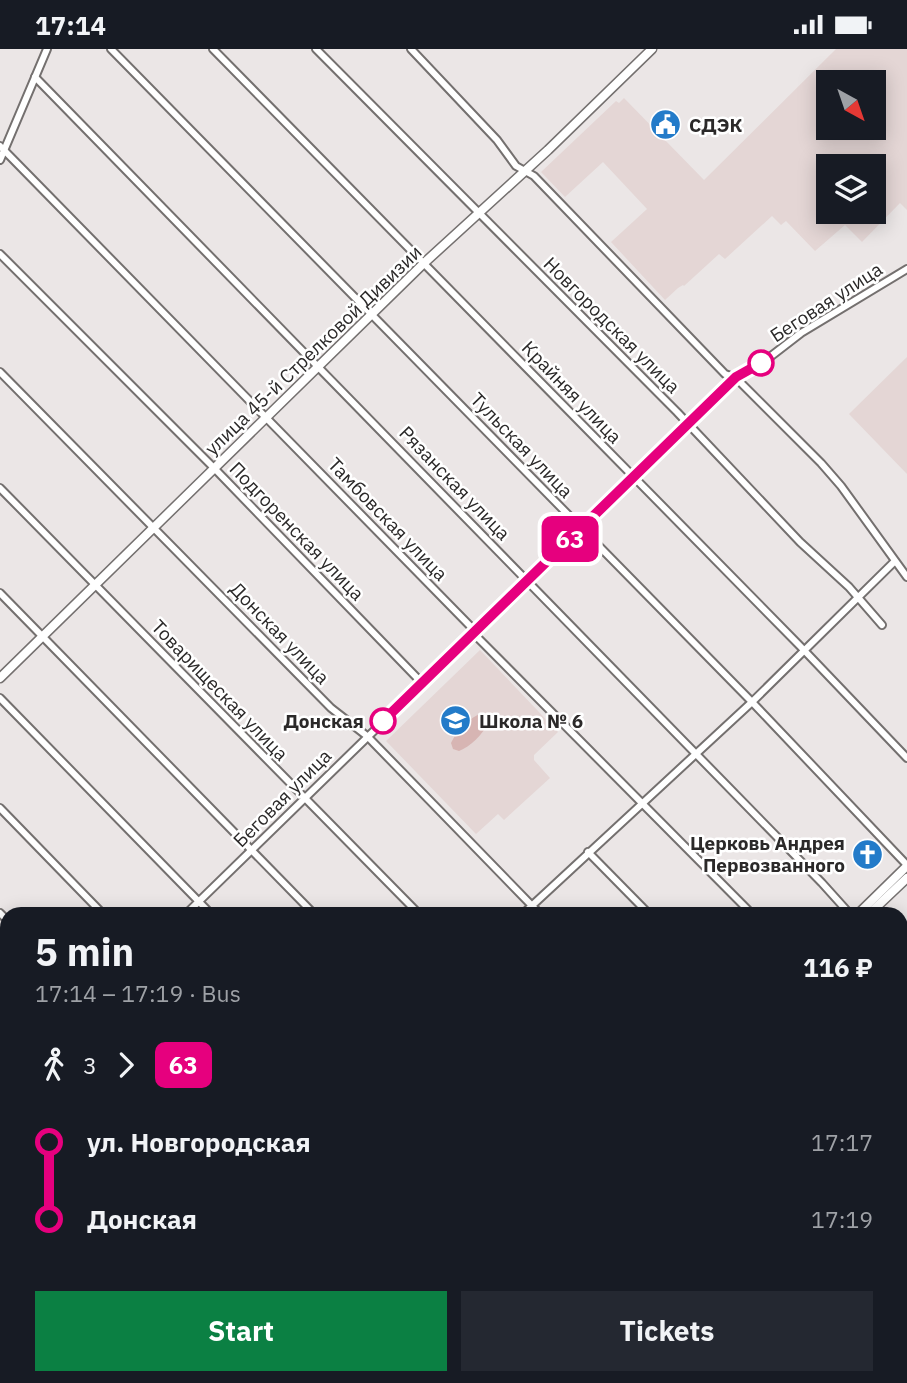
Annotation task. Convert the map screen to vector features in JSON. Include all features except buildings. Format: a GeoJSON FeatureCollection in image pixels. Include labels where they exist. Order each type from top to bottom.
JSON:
{"type":"FeatureCollection","features":[{"type":"Feature","properties":{"kind":"main road","name":"улица 45-й Стрелковой Дивизии"},"geometry":{"type":"LineString","coordinates":[[0,678],[423,264],[527,170],[652,49]]}},
{"type":"Feature","properties":{"kind":"main road"},"geometry":{"type":"LineString","coordinates":[[865,907],[907,866]]}},
{"type":"Feature","properties":{"kind":"main road"},"geometry":{"type":"LineString","coordinates":[[876,907],[907,878]]}},
{"type":"Feature","properties":{"kind":"street"},"geometry":{"type":"LineString","coordinates":[[0,160],[2,148],[47,49]]}},
{"type":"Feature","properties":{"kind":"street","name":"Тульская улица"},"geometry":{"type":"LineString","coordinates":[[111,49],[752,702],[907,866]]}},
{"type":"Feature","properties":{"kind":"street","name":"Крайняя улица"},"geometry":{"type":"LineString","coordinates":[[213,49],[907,758]]}},
{"type":"Feature","properties":{"kind":"street","name":"Новгородская улица"},"geometry":{"type":"LineString","coordinates":[[316,49],[688,424],[800,542],[849,587],[882,625]]}},
{"type":"Feature","properties":{"kind":"street"},"geometry":{"type":"LineString","coordinates":[[411,49],[497,140],[516,166],[527,170],[725,374],[736,377],[828,471],[907,577]]}},
{"type":"Feature","properties":{"kind":"street","name":"Рязанская улица"},"geometry":{"type":"LineString","coordinates":[[35,77],[528,580],[844,907]]}},
{"type":"Feature","properties":{"kind":"street","name":"Тамбовская улица"},"geometry":{"type":"LineString","coordinates":[[2,148],[475,631],[481,641],[745,907]]}},
{"type":"Feature","properties":{"kind":"street","name":"Подгоренская улица"},"geometry":{"type":"LineString","coordinates":[[0,254],[214,468],[422,683]]}},
{"type":"Feature","properties":{"kind":"street","name":"Беговая улица"},"geometry":{"type":"LineString","coordinates":[[194,907],[736,377],[766,360],[801,333],[907,269]]}},
{"type":"Feature","properties":{"kind":"street","name":"Донская улица"},"geometry":{"type":"LineString","coordinates":[[0,372],[331,708],[367,736],[532,906]]}},
{"type":"Feature","properties":{"kind":"street","name":"Товарищеская улица"},"geometry":{"type":"LineString","coordinates":[[0,488],[412,907]]}},
{"type":"Feature","properties":{"kind":"street"},"geometry":{"type":"LineString","coordinates":[[532,906],[752,702],[894,562]]}},
{"type":"Feature","properties":{"kind":"street"},"geometry":{"type":"LineString","coordinates":[[0,593],[307,907]]}},
{"type":"Feature","properties":{"kind":"street"},"geometry":{"type":"LineString","coordinates":[[0,698],[204,907]]}},
{"type":"Feature","properties":{"kind":"street"},"geometry":{"type":"LineString","coordinates":[[0,808],[96,907]]}},
{"type":"Feature","properties":{"kind":"street"},"geometry":{"type":"LineString","coordinates":[[588,852],[642,907]]}},
{"type":"Feature","properties":{"kind":"shaded area"},"geometry":{"type":"Polygon","coordinates":[[[836,49],[907,49],[907,210],[900,203],[886,217],[886,154],[816,154],[816,224],[880,224],[862,242],[845,225],[815,251],[786,221],[781,225],[772,216],[725,259],[719,254],[665,300],[611,242],[647,209],[603,162],[565,197],[541,172],[616,101],[619,103],[624,98],[704,180],[836,49]]]}},
{"type":"Feature","properties":{"kind":"shaded area"},"geometry":{"type":"Polygon","coordinates":[[[907,357],[907,474],[849,414],[907,357]]]}},
{"type":"Feature","properties":{"kind":"shaded area"},"geometry":{"type":"Polygon","coordinates":[[[480,650],[558,732],[534,755],[534,760],[550,778],[504,820],[498,814],[476,834],[386,741],[480,650]]]}},
{"type":"Feature","properties":{"kind":"shaded area"},"geometry":{"type":"Polygon","coordinates":[[[480,714],[488,723],[483,731],[463,749],[453,749],[451,743],[456,734],[467,722],[480,714]]]}},
{"type":"Feature","properties":{"kind":"bus line","name":"63"},"geometry":{"type":"LineString","coordinates":[[383,721],[736,377],[761,363]]}},
{"type":"Feature","properties":{"kind":"place","name":"СДЭК"},"geometry":{"type":"Point","coordinates":[666,125]}},
{"type":"Feature","properties":{"kind":"place","name":"Донская"},"geometry":{"type":"Point","coordinates":[383,721]}},
{"type":"Feature","properties":{"kind":"place","name":"Школа № 6"},"geometry":{"type":"Point","coordinates":[456,721]}},
{"type":"Feature","properties":{"kind":"place","name":"Церковь Андрея Первозванного"},"geometry":{"type":"Point","coordinates":[868,854]}}]}
